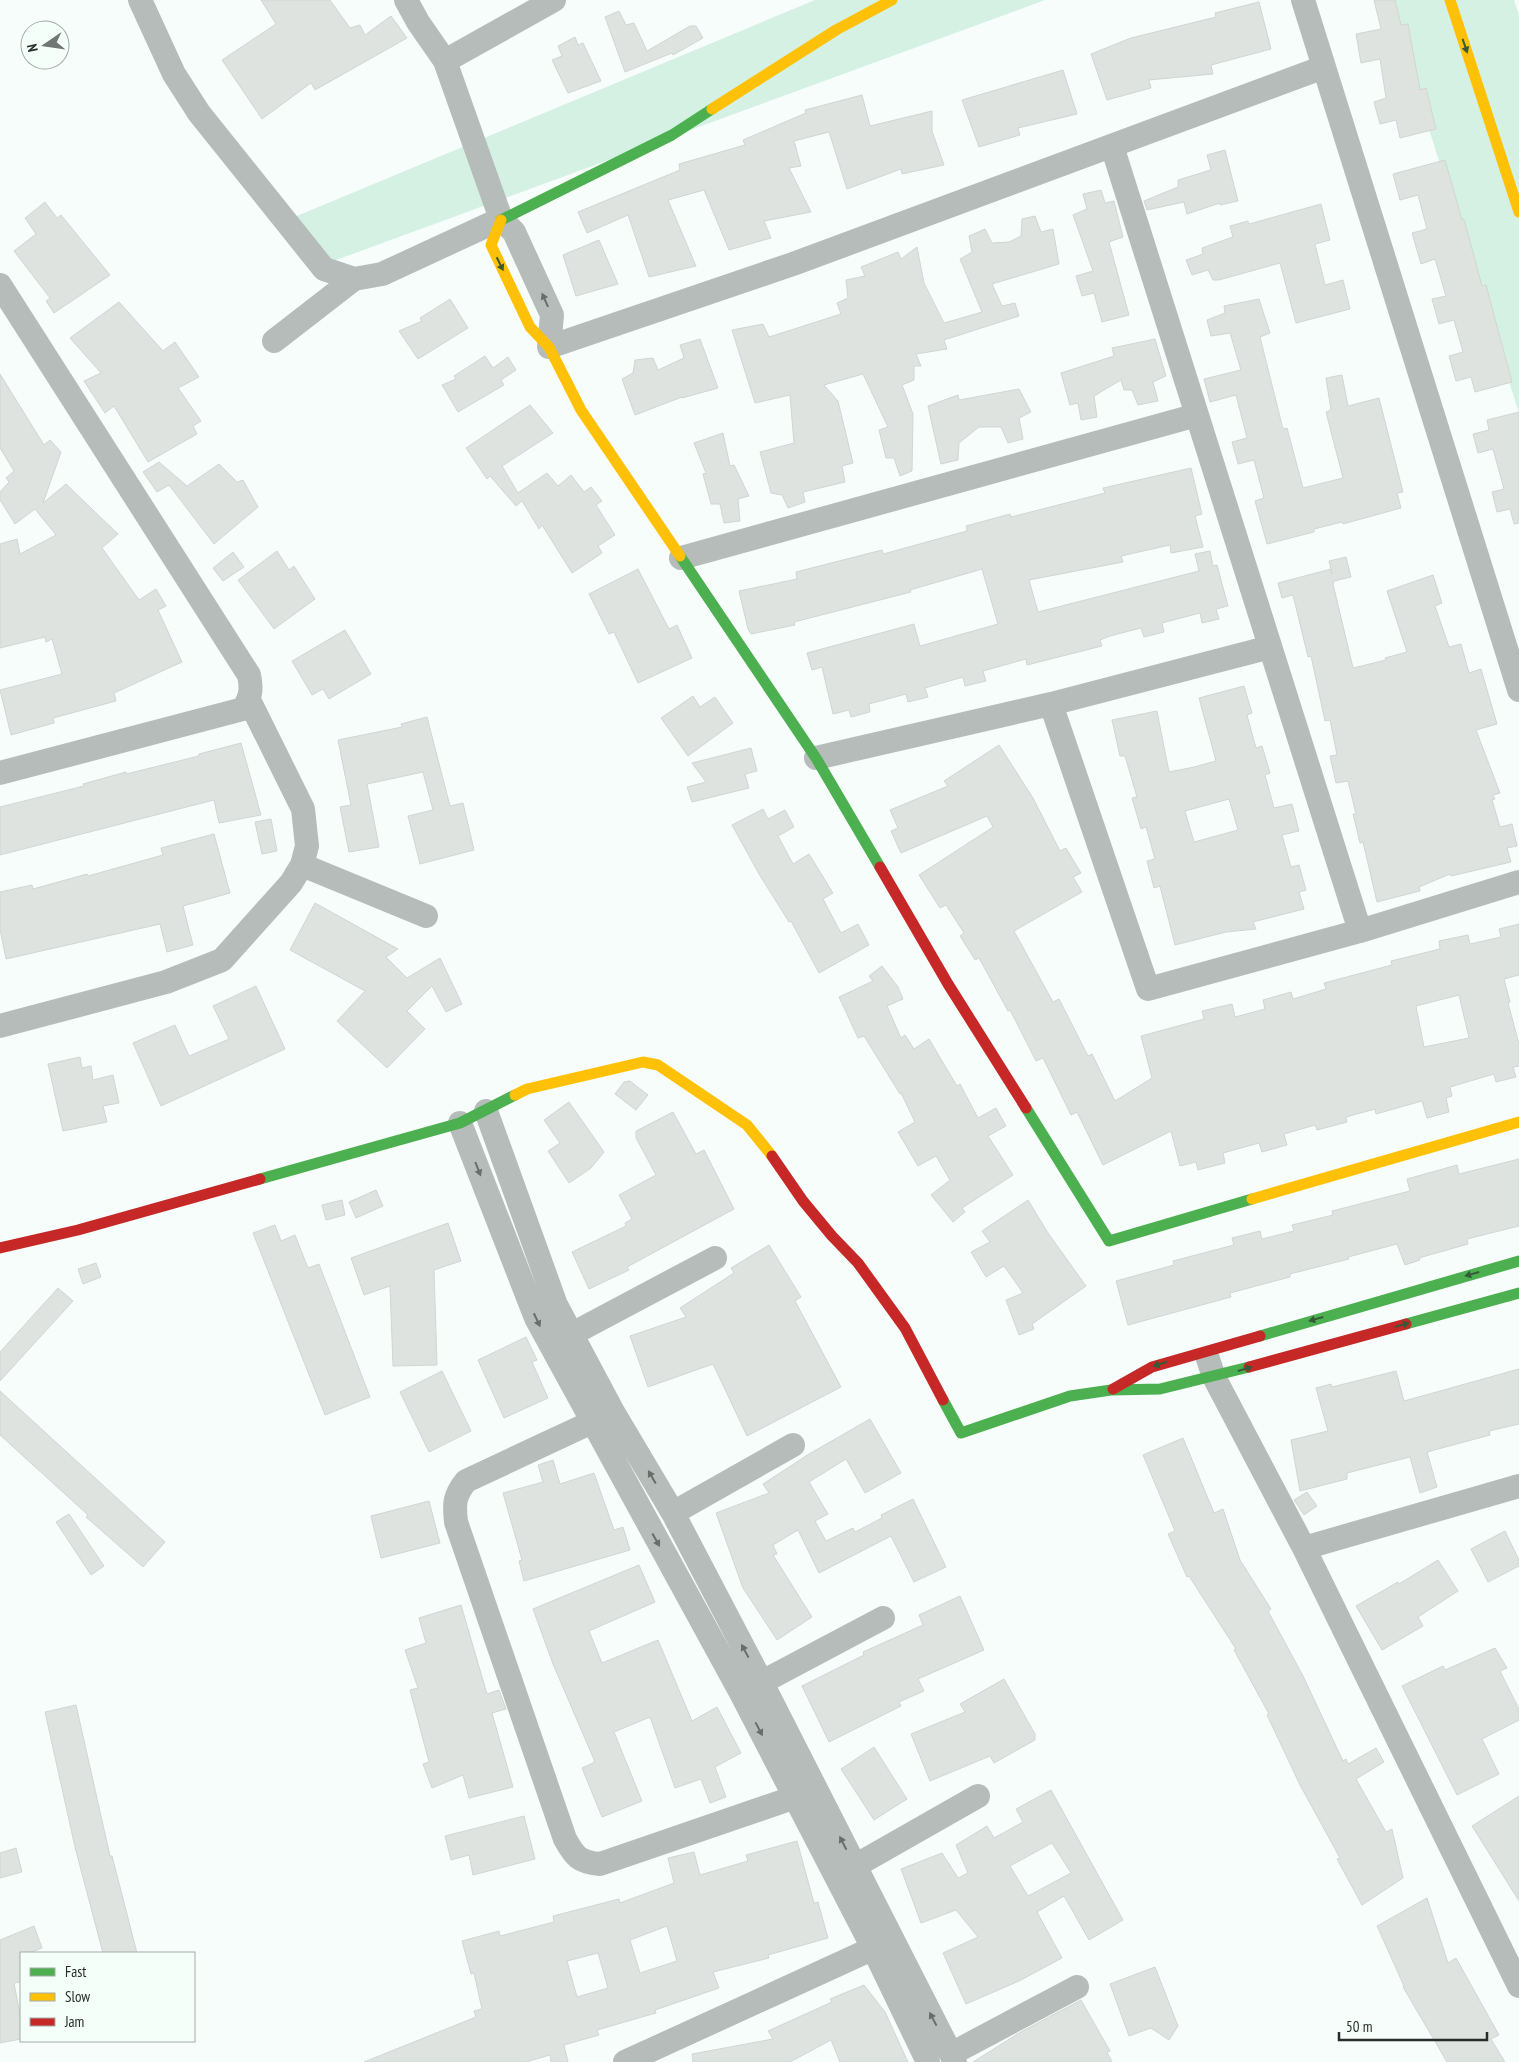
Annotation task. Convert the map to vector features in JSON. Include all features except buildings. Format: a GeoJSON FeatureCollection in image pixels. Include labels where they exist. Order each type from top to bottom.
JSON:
{"type":"FeatureCollection","features":[{"type":"Feature","properties":{"kind":"street"},"geometry":{"type":"LineString","coordinates":[[140,0],[174,74],[200,113],[324,269],[354,279]]}},
{"type":"Feature","properties":{"kind":"street"},"geometry":{"type":"LineString","coordinates":[[406,0],[418,22],[445,61],[501,219],[514,232],[552,315],[550,347],[581,410],[816,758],[948,984],[1109,1241],[1519,1122]]}},
{"type":"Feature","properties":{"kind":"street"},"geometry":{"type":"LineString","coordinates":[[445,61],[554,0]]}},
{"type":"Feature","properties":{"kind":"street"},"geometry":{"type":"LineString","coordinates":[[274,341],[354,279],[382,274],[501,219],[672,134],[871,5],[892,0]]}},
{"type":"Feature","properties":{"kind":"street"},"geometry":{"type":"LineString","coordinates":[[1303,0],[1519,690]]}},
{"type":"Feature","properties":{"kind":"street"},"geometry":{"type":"LineString","coordinates":[[1450,0],[1519,212]]}},
{"type":"Feature","properties":{"kind":"street"},"geometry":{"type":"LineString","coordinates":[[550,347],[793,264],[1324,67]]}},
{"type":"Feature","properties":{"kind":"street"},"geometry":{"type":"LineString","coordinates":[[1112,146],[1360,931]]}},
{"type":"Feature","properties":{"kind":"street"},"geometry":{"type":"LineString","coordinates":[[0,285],[249,675],[252,690],[249,700],[243,709],[0,773]]}},
{"type":"Feature","properties":{"kind":"street"},"geometry":{"type":"LineString","coordinates":[[681,558],[1197,415]]}},
{"type":"Feature","properties":{"kind":"street"},"geometry":{"type":"LineString","coordinates":[[816,758],[1051,704],[1270,647]]}},
{"type":"Feature","properties":{"kind":"street"},"geometry":{"type":"LineString","coordinates":[[0,1026],[166,982],[222,960],[291,883],[302,865],[307,846],[303,809],[249,700]]}},
{"type":"Feature","properties":{"kind":"street"},"geometry":{"type":"LineString","coordinates":[[1051,704],[1148,989],[1360,931],[1519,882]]}},
{"type":"Feature","properties":{"kind":"street"},"geometry":{"type":"LineString","coordinates":[[302,865],[426,916]]}},
{"type":"Feature","properties":{"kind":"street"},"geometry":{"type":"LineString","coordinates":[[0,1248],[78,1230],[460,1123],[527,1089],[644,1062],[658,1065],[747,1125],[768,1150],[803,1201],[832,1236],[858,1263],[905,1328],[960,1433],[1070,1396],[1111,1390],[1160,1389],[1214,1377],[1519,1293]]}},
{"type":"Feature","properties":{"kind":"street"},"geometry":{"type":"LineString","coordinates":[[486,1111],[556,1305],[613,1412],[673,1513],[762,1683],[806,1793],[882,1944],[953,2058],[1077,1987]]}},
{"type":"Feature","properties":{"kind":"street"},"geometry":{"type":"LineString","coordinates":[[460,1123],[536,1318],[740,1693],[855,1866],[882,1944],[928,2062]]}},
{"type":"Feature","properties":{"kind":"street"},"geometry":{"type":"LineString","coordinates":[[572,1334],[715,1258]]}},
{"type":"Feature","properties":{"kind":"street"},"geometry":{"type":"LineString","coordinates":[[1111,1390],[1152,1367],[1205,1350],[1519,1261]]}},
{"type":"Feature","properties":{"kind":"street"},"geometry":{"type":"LineString","coordinates":[[1205,1350],[1214,1377],[1304,1548],[1519,1986]]}},
{"type":"Feature","properties":{"kind":"street"},"geometry":{"type":"LineString","coordinates":[[613,1412],[466,1481],[457,1492],[454,1507],[456,1522],[565,1839],[573,1853],[584,1863],[600,1864],[806,1793]]}},
{"type":"Feature","properties":{"kind":"street"},"geometry":{"type":"LineString","coordinates":[[673,1513],[793,1445]]}},
{"type":"Feature","properties":{"kind":"street"},"geometry":{"type":"LineString","coordinates":[[1304,1548],[1519,1486]]}},
{"type":"Feature","properties":{"kind":"street"},"geometry":{"type":"LineString","coordinates":[[740,1693],[884,1618]]}},
{"type":"Feature","properties":{"kind":"street"},"geometry":{"type":"LineString","coordinates":[[855,1866],[978,1796]]}},
{"type":"Feature","properties":{"kind":"street"},"geometry":{"type":"LineString","coordinates":[[625,2062],[882,1944]]}},
{"type":"Feature","properties":{"kind":"green space"},"geometry":{"type":"Polygon","coordinates":[[[815,0],[1045,0],[328,263],[292,218],[815,0]]]}},
{"type":"Feature","properties":{"kind":"green space"},"geometry":{"type":"Polygon","coordinates":[[[1388,0],[1514,0],[1519,15],[1519,413],[1388,0]]]}},
{"type":"Feature","properties":{"kind":"traffic: fast"},"geometry":{"type":"LineString","coordinates":[[501,220],[672,135],[712,109]]}},
{"type":"Feature","properties":{"kind":"traffic: fast"},"geometry":{"type":"LineString","coordinates":[[680,556],[816,758],[880,867]]}},
{"type":"Feature","properties":{"kind":"traffic: fast"},"geometry":{"type":"LineString","coordinates":[[260,1179],[460,1123],[515,1095]]}},
{"type":"Feature","properties":{"kind":"traffic: fast"},"geometry":{"type":"LineString","coordinates":[[1026,1108],[1109,1241],[1252,1199]]}},
{"type":"Feature","properties":{"kind":"traffic: fast"},"geometry":{"type":"LineString","coordinates":[[1260,1336],[1519,1261]]}},
{"type":"Feature","properties":{"kind":"traffic: fast"},"geometry":{"type":"LineString","coordinates":[[1406,1324],[1519,1293]]}},
{"type":"Feature","properties":{"kind":"traffic: fast"},"geometry":{"type":"LineString","coordinates":[[943,1400],[961,1433],[1070,1396],[1111,1390],[1160,1389],[1249,1367]]}},
{"type":"Feature","properties":{"kind":"traffic: slow"},"geometry":{"type":"LineString","coordinates":[[712,109],[836,30],[892,0]]}},
{"type":"Feature","properties":{"kind":"traffic: slow"},"geometry":{"type":"LineString","coordinates":[[1450,0],[1519,212]]}},
{"type":"Feature","properties":{"kind":"traffic: slow"},"geometry":{"type":"LineString","coordinates":[[501,220],[491,245],[530,327],[549,347],[581,410],[680,556]]}},
{"type":"Feature","properties":{"kind":"traffic: slow"},"geometry":{"type":"LineString","coordinates":[[515,1095],[527,1089],[643,1062],[658,1065],[747,1125],[772,1156]]}},
{"type":"Feature","properties":{"kind":"traffic: slow"},"geometry":{"type":"LineString","coordinates":[[1252,1199],[1519,1122]]}},
{"type":"Feature","properties":{"kind":"traffic: jam"},"geometry":{"type":"LineString","coordinates":[[880,867],[948,984],[1026,1108]]}},
{"type":"Feature","properties":{"kind":"traffic: jam"},"geometry":{"type":"LineString","coordinates":[[772,1156],[803,1201],[832,1236],[858,1263],[905,1328],[943,1400]]}},
{"type":"Feature","properties":{"kind":"traffic: jam"},"geometry":{"type":"LineString","coordinates":[[0,1248],[78,1230],[260,1179]]}},
{"type":"Feature","properties":{"kind":"traffic: jam"},"geometry":{"type":"LineString","coordinates":[[1249,1367],[1406,1324]]}},
{"type":"Feature","properties":{"kind":"traffic: jam"},"geometry":{"type":"LineString","coordinates":[[1113,1389],[1152,1367],[1260,1336]]}}]}
